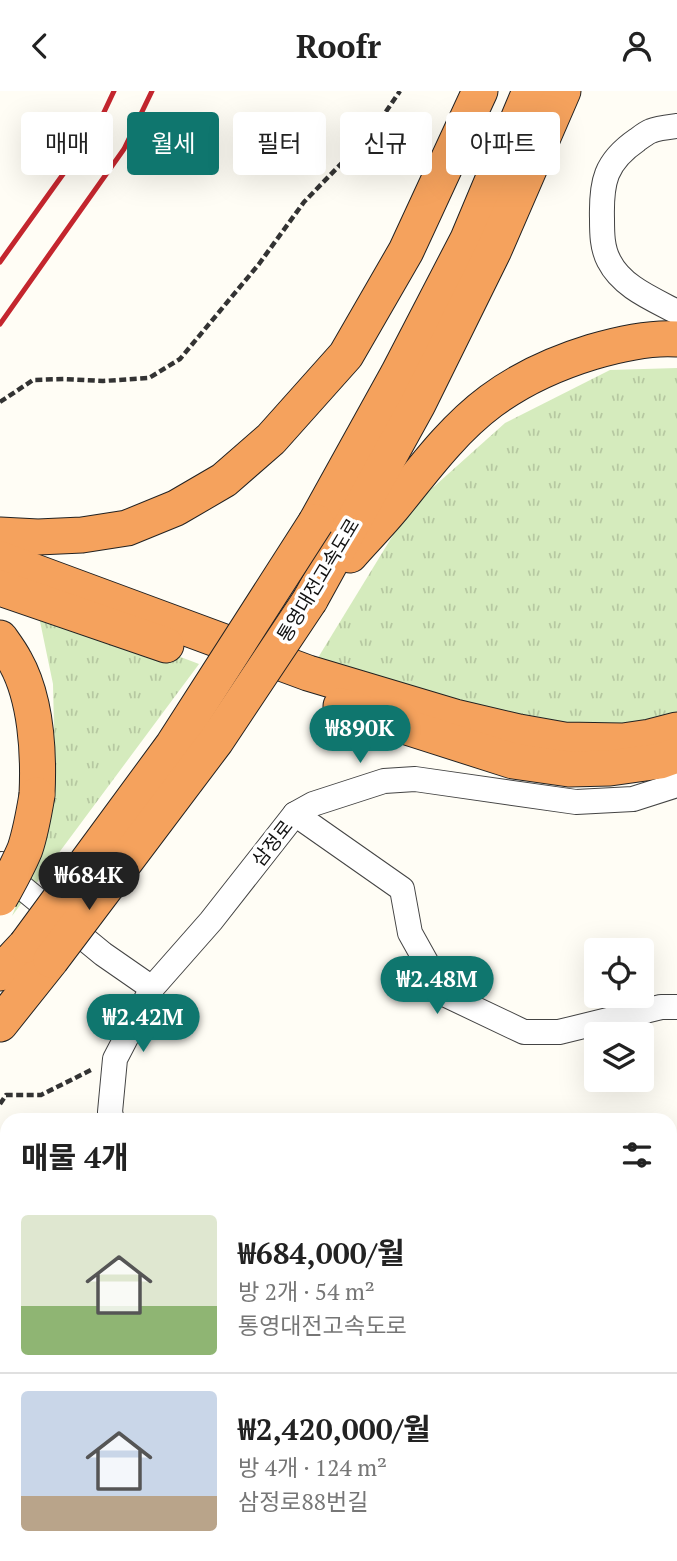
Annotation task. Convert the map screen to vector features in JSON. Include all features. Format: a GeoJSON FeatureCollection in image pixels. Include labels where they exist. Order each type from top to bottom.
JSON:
{"type":"FeatureCollection","features":[{"type":"Feature","properties":{"kind":"highway"},"geometry":{"type":"LineString","coordinates":[[0,535],[82,535],[127,528],[176,509],[212,487],[271,439],[346,355],[406,251],[480,91]]}},
{"type":"Feature","properties":{"kind":"highway","name":"통영대전고속도로"},"geometry":{"type":"LineString","coordinates":[[0,1024],[38,952],[316,522],[398,374],[468,239],[530,91]]}},
{"type":"Feature","properties":{"kind":"highway","name":"통영대전고속도로"},"geometry":{"type":"LineString","coordinates":[[0,973],[38,952],[216,741],[310,600],[418,404],[494,250],[563,91]]}},
{"type":"Feature","properties":{"kind":"highway"},"geometry":{"type":"LineString","coordinates":[[310,600],[392,508],[428,462],[490,402],[526,378],[569,359],[620,344],[677,339]]}},
{"type":"Feature","properties":{"kind":"highway"},"geometry":{"type":"LineString","coordinates":[[0,559],[308,673],[455,717],[565,740],[623,741],[677,730]]}},
{"type":"Feature","properties":{"kind":"highway"},"geometry":{"type":"LineString","coordinates":[[0,588],[363,714],[513,761],[569,769],[610,768],[660,761],[677,755]]}},
{"type":"Feature","properties":{"kind":"highway"},"geometry":{"type":"LineString","coordinates":[[0,638],[16,662],[29,694],[38,766],[32,824],[25,848],[0,898]]}},
{"type":"Feature","properties":{"kind":"street"},"geometry":{"type":"LineString","coordinates":[[677,126],[651,131],[626,148],[610,166],[602,193],[601,217],[602,241],[609,262],[625,282],[677,312]]}},
{"type":"Feature","properties":{"kind":"street","name":"삼정로"},"geometry":{"type":"LineString","coordinates":[[115,1059],[152,988],[211,921],[295,814],[313,804],[384,781],[415,779],[576,802],[633,799],[677,785]]}},
{"type":"Feature","properties":{"kind":"street"},"geometry":{"type":"LineString","coordinates":[[295,814],[402,889],[410,933],[444,994],[524,1032],[559,1032],[661,1006],[677,1007]]}},
{"type":"Feature","properties":{"kind":"street"},"geometry":{"type":"LineString","coordinates":[[0,861],[13,880],[103,954],[152,988]]}},
{"type":"Feature","properties":{"kind":"street"},"geometry":{"type":"LineString","coordinates":[[110,1113],[115,1059]]}},
{"type":"Feature","properties":{"kind":"path"},"geometry":{"type":"LineString","coordinates":[[0,402],[33,380],[103,381],[149,378],[180,359],[259,264],[304,202],[372,132],[400,91]]}},
{"type":"Feature","properties":{"kind":"path"},"geometry":{"type":"LineString","coordinates":[[0,1104],[6,1095],[41,1095],[115,1059]]}},
{"type":"Feature","properties":{"kind":"green space"},"geometry":{"type":"Polygon","coordinates":[[[677,368],[677,714],[639,730],[507,716],[316,661],[409,509],[505,423],[610,370],[677,368]]]}},
{"type":"Feature","properties":{"kind":"green space"},"geometry":{"type":"Polygon","coordinates":[[[36,602],[199,664],[12,916],[42,839],[55,770],[53,684],[36,602]]]}},
{"type":"Feature","properties":{"kind":"railway"},"geometry":{"type":"LineString","coordinates":[[0,262],[97,127],[114,91]]}},
{"type":"Feature","properties":{"kind":"railway"},"geometry":{"type":"LineString","coordinates":[[0,324],[124,149],[152,91]]}}]}
